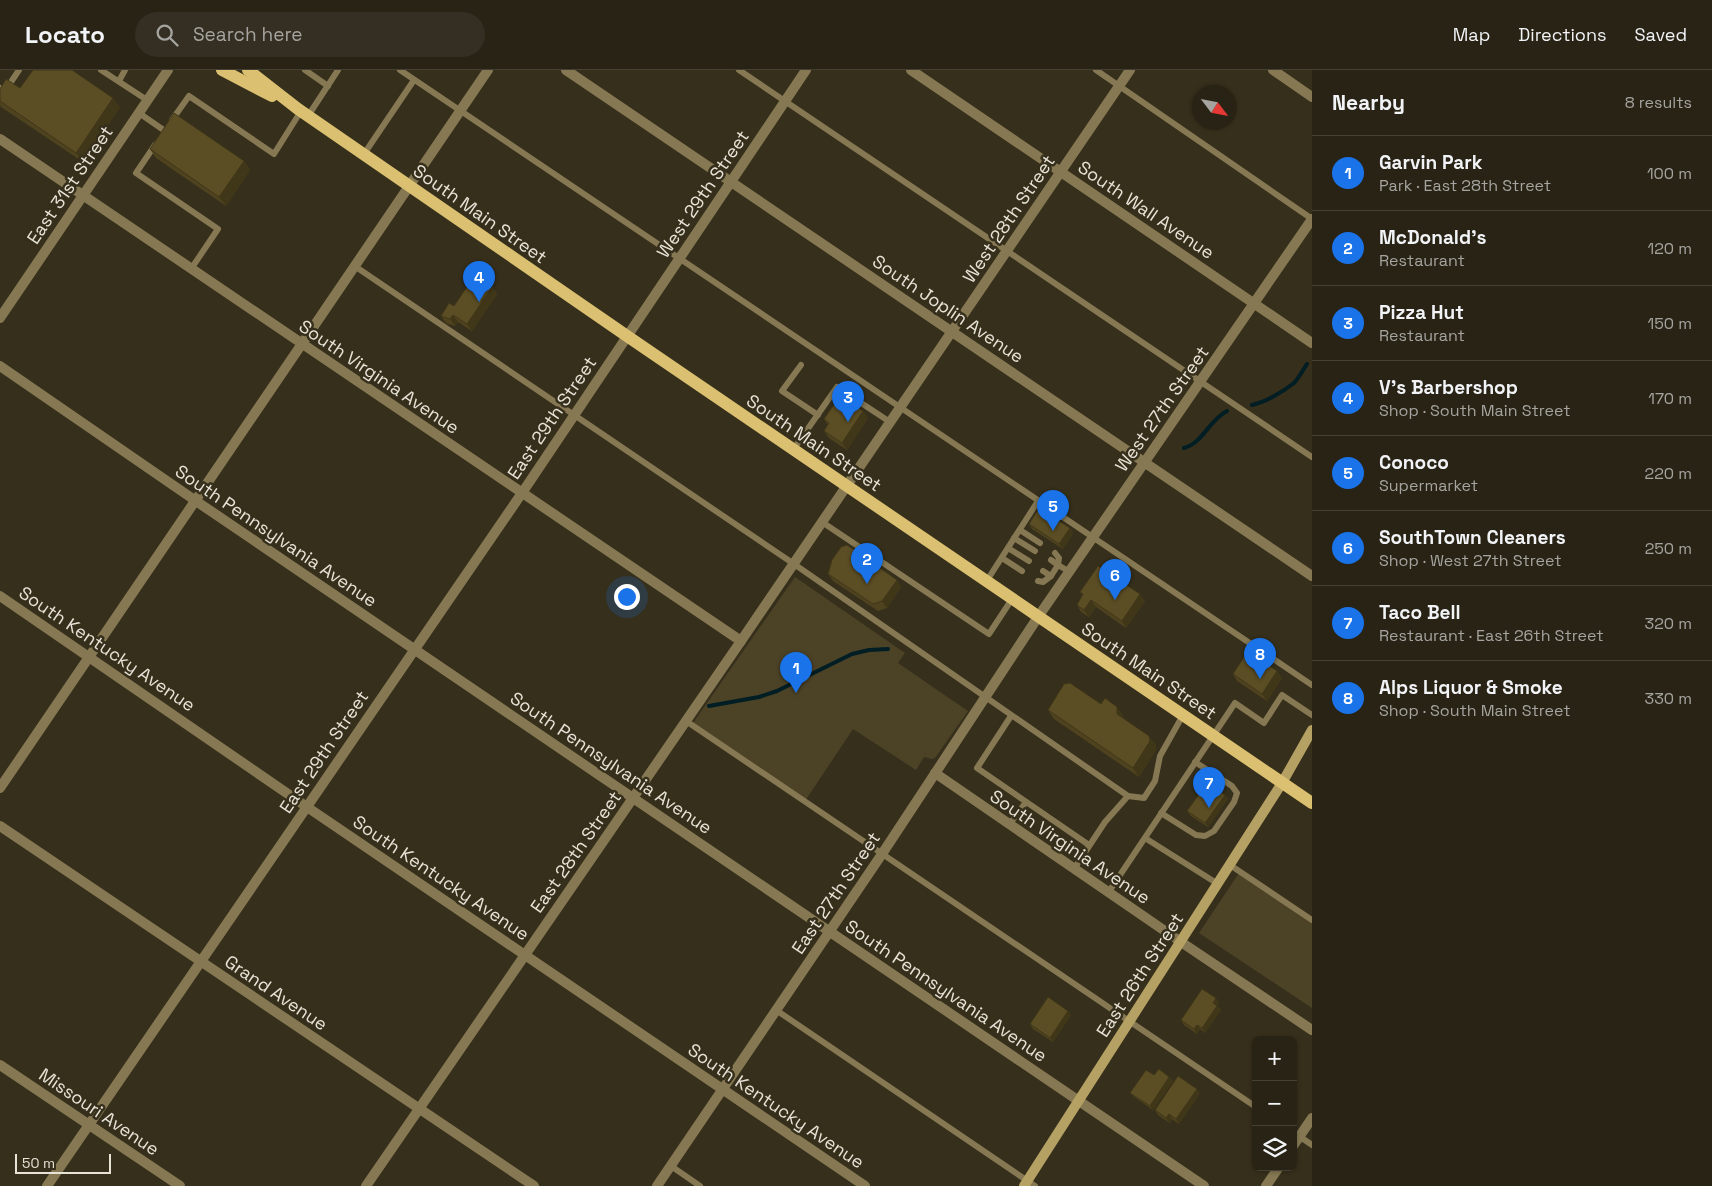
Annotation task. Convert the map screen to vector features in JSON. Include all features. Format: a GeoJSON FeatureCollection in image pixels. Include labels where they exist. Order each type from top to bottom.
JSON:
{"type":"FeatureCollection","features":[{"type":"Feature","properties":{"kind":"main road","name":"South Main Street"},"geometry":{"type":"LineString","coordinates":[[222,70],[302,112]]}},
{"type":"Feature","properties":{"kind":"main road","name":"South Main Street"},"geometry":{"type":"LineString","coordinates":[[248,70],[302,112],[627,336],[1312,803]]}},
{"type":"Feature","properties":{"kind":"street","name":"East 31st Street"},"geometry":{"type":"LineString","coordinates":[[0,318],[168,70]]}},
{"type":"Feature","properties":{"kind":"street"},"geometry":{"type":"LineString","coordinates":[[0,788],[488,70]]}},
{"type":"Feature","properties":{"kind":"street","name":"South Joplin Avenue"},"geometry":{"type":"LineString","coordinates":[[566,70],[1312,576]]}},
{"type":"Feature","properties":{"kind":"street","name":"West 29th Street"},"geometry":{"type":"LineString","coordinates":[[627,336],[806,70]]}},
{"type":"Feature","properties":{"kind":"street","name":"South Wall Avenue"},"geometry":{"type":"LineString","coordinates":[[911,70],[1312,342]]}},
{"type":"Feature","properties":{"kind":"street","name":"West 28th Street"},"geometry":{"type":"LineString","coordinates":[[847,486],[1130,70]]}},
{"type":"Feature","properties":{"kind":"street"},"geometry":{"type":"LineString","coordinates":[[1273,70],[1312,97]]}},
{"type":"Feature","properties":{"kind":"street","name":"South Virginia Avenue"},"geometry":{"type":"LineString","coordinates":[[0,139],[741,641]]}},
{"type":"Feature","properties":{"kind":"street","name":"West 27th Street"},"geometry":{"type":"LineString","coordinates":[[1038,617],[1312,219]]}},
{"type":"Feature","properties":{"kind":"street","name":"East 29th Street"},"geometry":{"type":"LineString","coordinates":[[47,1186],[522,493],[627,336]]}},
{"type":"Feature","properties":{"kind":"street","name":"South Pennsylvania Avenue"},"geometry":{"type":"LineString","coordinates":[[0,366],[1204,1186]]}},
{"type":"Feature","properties":{"kind":"street","name":"East 28th Street"},"geometry":{"type":"LineString","coordinates":[[366,1186],[847,486]]}},
{"type":"Feature","properties":{"kind":"street","name":"South Kentucky Avenue"},"geometry":{"type":"LineString","coordinates":[[0,596],[865,1186]]}},
{"type":"Feature","properties":{"kind":"street","name":"East 27th Street"},"geometry":{"type":"LineString","coordinates":[[657,1186],[830,932],[1038,617]]}},
{"type":"Feature","properties":{"kind":"street","name":"East 26th Street"},"geometry":{"type":"LineString","coordinates":[[1029,1184],[1078,1100],[1282,783],[1312,730]]}},
{"type":"Feature","properties":{"kind":"street","name":"South Virginia Avenue"},"geometry":{"type":"LineString","coordinates":[[935,773],[1108,893],[1312,1030]]}},
{"type":"Feature","properties":{"kind":"street","name":"Grand Avenue"},"geometry":{"type":"LineString","coordinates":[[0,826],[534,1186]]}},
{"type":"Feature","properties":{"kind":"street","name":"Missouri Avenue"},"geometry":{"type":"LineString","coordinates":[[0,1065],[180,1186]]}},
{"type":"Feature","properties":{"kind":"street"},"geometry":{"type":"LineString","coordinates":[[1297,1133],[1312,1118]]}},
{"type":"Feature","properties":{"kind":"street"},"geometry":{"type":"LineString","coordinates":[[1266,1186],[1276,1171]]}},
{"type":"Feature","properties":{"kind":"lane"},"geometry":{"type":"LineString","coordinates":[[0,88],[5,91],[19,70]]}},
{"type":"Feature","properties":{"kind":"lane"},"geometry":{"type":"LineString","coordinates":[[101,70],[147,100]]}},
{"type":"Feature","properties":{"kind":"lane"},"geometry":{"type":"LineString","coordinates":[[119,81],[125,70]]}},
{"type":"Feature","properties":{"kind":"lane"},"geometry":{"type":"LineString","coordinates":[[304,70],[328,86]]}},
{"type":"Feature","properties":{"kind":"lane"},"geometry":{"type":"LineString","coordinates":[[191,269],[218,229],[136,173],[189,96],[274,154],[302,112],[328,86],[338,70]]}},
{"type":"Feature","properties":{"kind":"lane"},"geometry":{"type":"LineString","coordinates":[[400,70],[1312,685]]}},
{"type":"Feature","properties":{"kind":"lane"},"geometry":{"type":"LineString","coordinates":[[739,70],[1312,457]]}},
{"type":"Feature","properties":{"kind":"lane"},"geometry":{"type":"LineString","coordinates":[[1096,70],[1312,219]]}},
{"type":"Feature","properties":{"kind":"lane"},"geometry":{"type":"LineString","coordinates":[[364,154],[414,80]]}},
{"type":"Feature","properties":{"kind":"lane"},"geometry":{"type":"LineString","coordinates":[[139,113],[165,131]]}},
{"type":"Feature","properties":{"kind":"lane"},"geometry":{"type":"LineString","coordinates":[[356,266],[794,564],[1128,796],[1144,798],[1155,781],[1160,756],[1183,715]]}},
{"type":"Feature","properties":{"kind":"lane"},"geometry":{"type":"LineString","coordinates":[[801,365],[782,391],[818,415]]}},
{"type":"Feature","properties":{"kind":"lane"},"geometry":{"type":"LineString","coordinates":[[793,450],[837,388],[890,422]]}},
{"type":"Feature","properties":{"kind":"lane"},"geometry":{"type":"LineString","coordinates":[[986,582],[1038,501]]}},
{"type":"Feature","properties":{"kind":"lane"},"geometry":{"type":"LineString","coordinates":[[822,522],[989,634],[1012,599]]}},
{"type":"Feature","properties":{"kind":"lane"},"geometry":{"type":"LineString","coordinates":[[1020,530],[1040,543]]}},
{"type":"Feature","properties":{"kind":"lane"},"geometry":{"type":"LineString","coordinates":[[1014,538],[1035,550]]}},
{"type":"Feature","properties":{"kind":"lane"},"geometry":{"type":"LineString","coordinates":[[1008,548],[1028,561]]}},
{"type":"Feature","properties":{"kind":"lane"},"geometry":{"type":"LineString","coordinates":[[1038,580],[1043,582],[1051,576],[1058,565],[1059,558],[1056,553]]}},
{"type":"Feature","properties":{"kind":"lane"},"geometry":{"type":"LineString","coordinates":[[1002,558],[1022,571]]}},
{"type":"Feature","properties":{"kind":"lane"},"geometry":{"type":"LineString","coordinates":[[1051,560],[1070,572]]}},
{"type":"Feature","properties":{"kind":"lane"},"geometry":{"type":"LineString","coordinates":[[1043,571],[1051,576]]}},
{"type":"Feature","properties":{"kind":"lane"},"geometry":{"type":"LineString","coordinates":[[1108,893],[1235,703],[1264,723],[1282,695],[1312,715]]}},
{"type":"Feature","properties":{"kind":"lane"},"geometry":{"type":"LineString","coordinates":[[1011,716],[977,768],[1089,846]]}},
{"type":"Feature","properties":{"kind":"lane"},"geometry":{"type":"LineString","coordinates":[[686,721],[1252,1104]]}},
{"type":"Feature","properties":{"kind":"lane"},"geometry":{"type":"LineString","coordinates":[[1162,813],[1196,835],[1205,836],[1214,831],[1234,802],[1237,793],[1232,786],[1195,762]]}},
{"type":"Feature","properties":{"kind":"lane"},"geometry":{"type":"LineString","coordinates":[[1074,868],[1105,822],[1128,796]]}},
{"type":"Feature","properties":{"kind":"lane"},"geometry":{"type":"LineString","coordinates":[[1009,825],[1026,802]]}},
{"type":"Feature","properties":{"kind":"lane"},"geometry":{"type":"LineString","coordinates":[[1145,838],[1218,884]]}},
{"type":"Feature","properties":{"kind":"lane"},"geometry":{"type":"LineString","coordinates":[[1230,865],[1312,920]]}},
{"type":"Feature","properties":{"kind":"lane"},"geometry":{"type":"LineString","coordinates":[[776,1010],[1029,1184]]}},
{"type":"Feature","properties":{"kind":"lane"},"geometry":{"type":"LineString","coordinates":[[1297,1135],[1312,1145]]}},
{"type":"Feature","properties":{"kind":"lane"},"geometry":{"type":"LineString","coordinates":[[671,1166],[700,1186]]}},
{"type":"Feature","properties":{"kind":"shaded area"},"geometry":{"type":"Polygon","coordinates":[[[795,577],[905,653],[898,663],[968,711],[935,758],[924,757],[916,770],[853,729],[805,801],[693,723],[795,577]]]}},
{"type":"Feature","properties":{"kind":"shaded area"},"geometry":{"type":"Polygon","coordinates":[[[1239,873],[1312,922],[1312,1008],[1199,933],[1239,873]]]}},
{"type":"Feature","properties":{"kind":"building"},"geometry":{"type":"Polygon","coordinates":[[[33,70],[72,70],[113,98],[76,153],[0,101],[0,89],[6,79],[20,88],[33,70]]]}},
{"type":"Feature","properties":{"kind":"building"},"geometry":{"type":"Polygon","coordinates":[[[174,113],[244,161],[219,197],[150,149],[174,113]]]}},
{"type":"Feature","properties":{"kind":"building"},"geometry":{"type":"Polygon","coordinates":[[[475,275],[492,287],[467,324],[453,315],[450,319],[441,316],[449,303],[454,306],[475,275]]]}},
{"type":"Feature","properties":{"kind":"building"},"geometry":{"type":"Polygon","coordinates":[[[840,396],[863,411],[842,443],[824,431],[829,423],[824,419],[840,396]]]}},
{"type":"Feature","properties":{"kind":"building"},"geometry":{"type":"Polygon","coordinates":[[[1039,508],[1070,528],[1059,544],[1029,524],[1039,508]]]}},
{"type":"Feature","properties":{"kind":"building"},"geometry":{"type":"Polygon","coordinates":[[[847,545],[897,580],[882,601],[873,604],[828,574],[832,560],[841,547],[847,545]]]}},
{"type":"Feature","properties":{"kind":"building"},"geometry":{"type":"Polygon","coordinates":[[[1098,566],[1140,594],[1122,621],[1091,600],[1084,610],[1077,605],[1083,594],[1080,592],[1098,566]]]}},
{"type":"Feature","properties":{"kind":"building"},"geometry":{"type":"Polygon","coordinates":[[[1248,651],[1277,671],[1262,694],[1233,674],[1248,651]]]}},
{"type":"Feature","properties":{"kind":"building"},"geometry":{"type":"Polygon","coordinates":[[[1070,683],[1101,704],[1105,698],[1117,707],[1117,714],[1149,736],[1150,741],[1133,768],[1048,710],[1064,684],[1070,683]]]}},
{"type":"Feature","properties":{"kind":"building"},"geometry":{"type":"Polygon","coordinates":[[[1207,783],[1225,795],[1205,823],[1187,811],[1207,783]]]}},
{"type":"Feature","properties":{"kind":"building"},"geometry":{"type":"Polygon","coordinates":[[[1202,989],[1216,998],[1213,1003],[1217,1006],[1202,1028],[1197,1025],[1194,1029],[1181,1020],[1202,989]]]}},
{"type":"Feature","properties":{"kind":"building"},"geometry":{"type":"Polygon","coordinates":[[[1048,997],[1068,1011],[1050,1038],[1030,1024],[1048,997]]]}},
{"type":"Feature","properties":{"kind":"building"},"geometry":{"type":"Polygon","coordinates":[[[1159,1069],[1169,1077],[1150,1106],[1130,1093],[1146,1070],[1154,1075],[1159,1069]]]}},
{"type":"Feature","properties":{"kind":"building"},"geometry":{"type":"Polygon","coordinates":[[[1178,1076],[1197,1089],[1176,1119],[1169,1114],[1166,1118],[1155,1110],[1178,1076]]]}},
{"type":"Feature","properties":{"kind":"waterway"},"geometry":{"type":"LineString","coordinates":[[1252,405],[1268,399],[1290,386],[1298,379],[1307,364]]}},
{"type":"Feature","properties":{"kind":"waterway"},"geometry":{"type":"LineString","coordinates":[[1184,448],[1196,441],[1215,420],[1227,411]]}},
{"type":"Feature","properties":{"kind":"waterway"},"geometry":{"type":"LineString","coordinates":[[709,706],[759,697],[777,691],[852,654],[869,650],[888,649]]}},
{"type":"Feature","properties":{"kind":"place","name":"V's Barbershop"},"geometry":{"type":"Point","coordinates":[479,302]}},
{"type":"Feature","properties":{"kind":"place","name":"Pizza Hut"},"geometry":{"type":"Point","coordinates":[848,422]}},
{"type":"Feature","properties":{"kind":"place","name":"Conoco"},"geometry":{"type":"Point","coordinates":[1053,531]}},
{"type":"Feature","properties":{"kind":"place","name":"McDonald's"},"geometry":{"type":"Point","coordinates":[867,584]}},
{"type":"Feature","properties":{"kind":"place","name":"SouthTown Cleaners"},"geometry":{"type":"Point","coordinates":[1115,600]}},
{"type":"Feature","properties":{"kind":"place","name":"Alps Liquor & Smoke"},"geometry":{"type":"Point","coordinates":[1260,679]}},
{"type":"Feature","properties":{"kind":"place","name":"Garvin Park"},"geometry":{"type":"Point","coordinates":[796,693]}},
{"type":"Feature","properties":{"kind":"place","name":"Taco Bell"},"geometry":{"type":"Point","coordinates":[1209,808]}}]}
